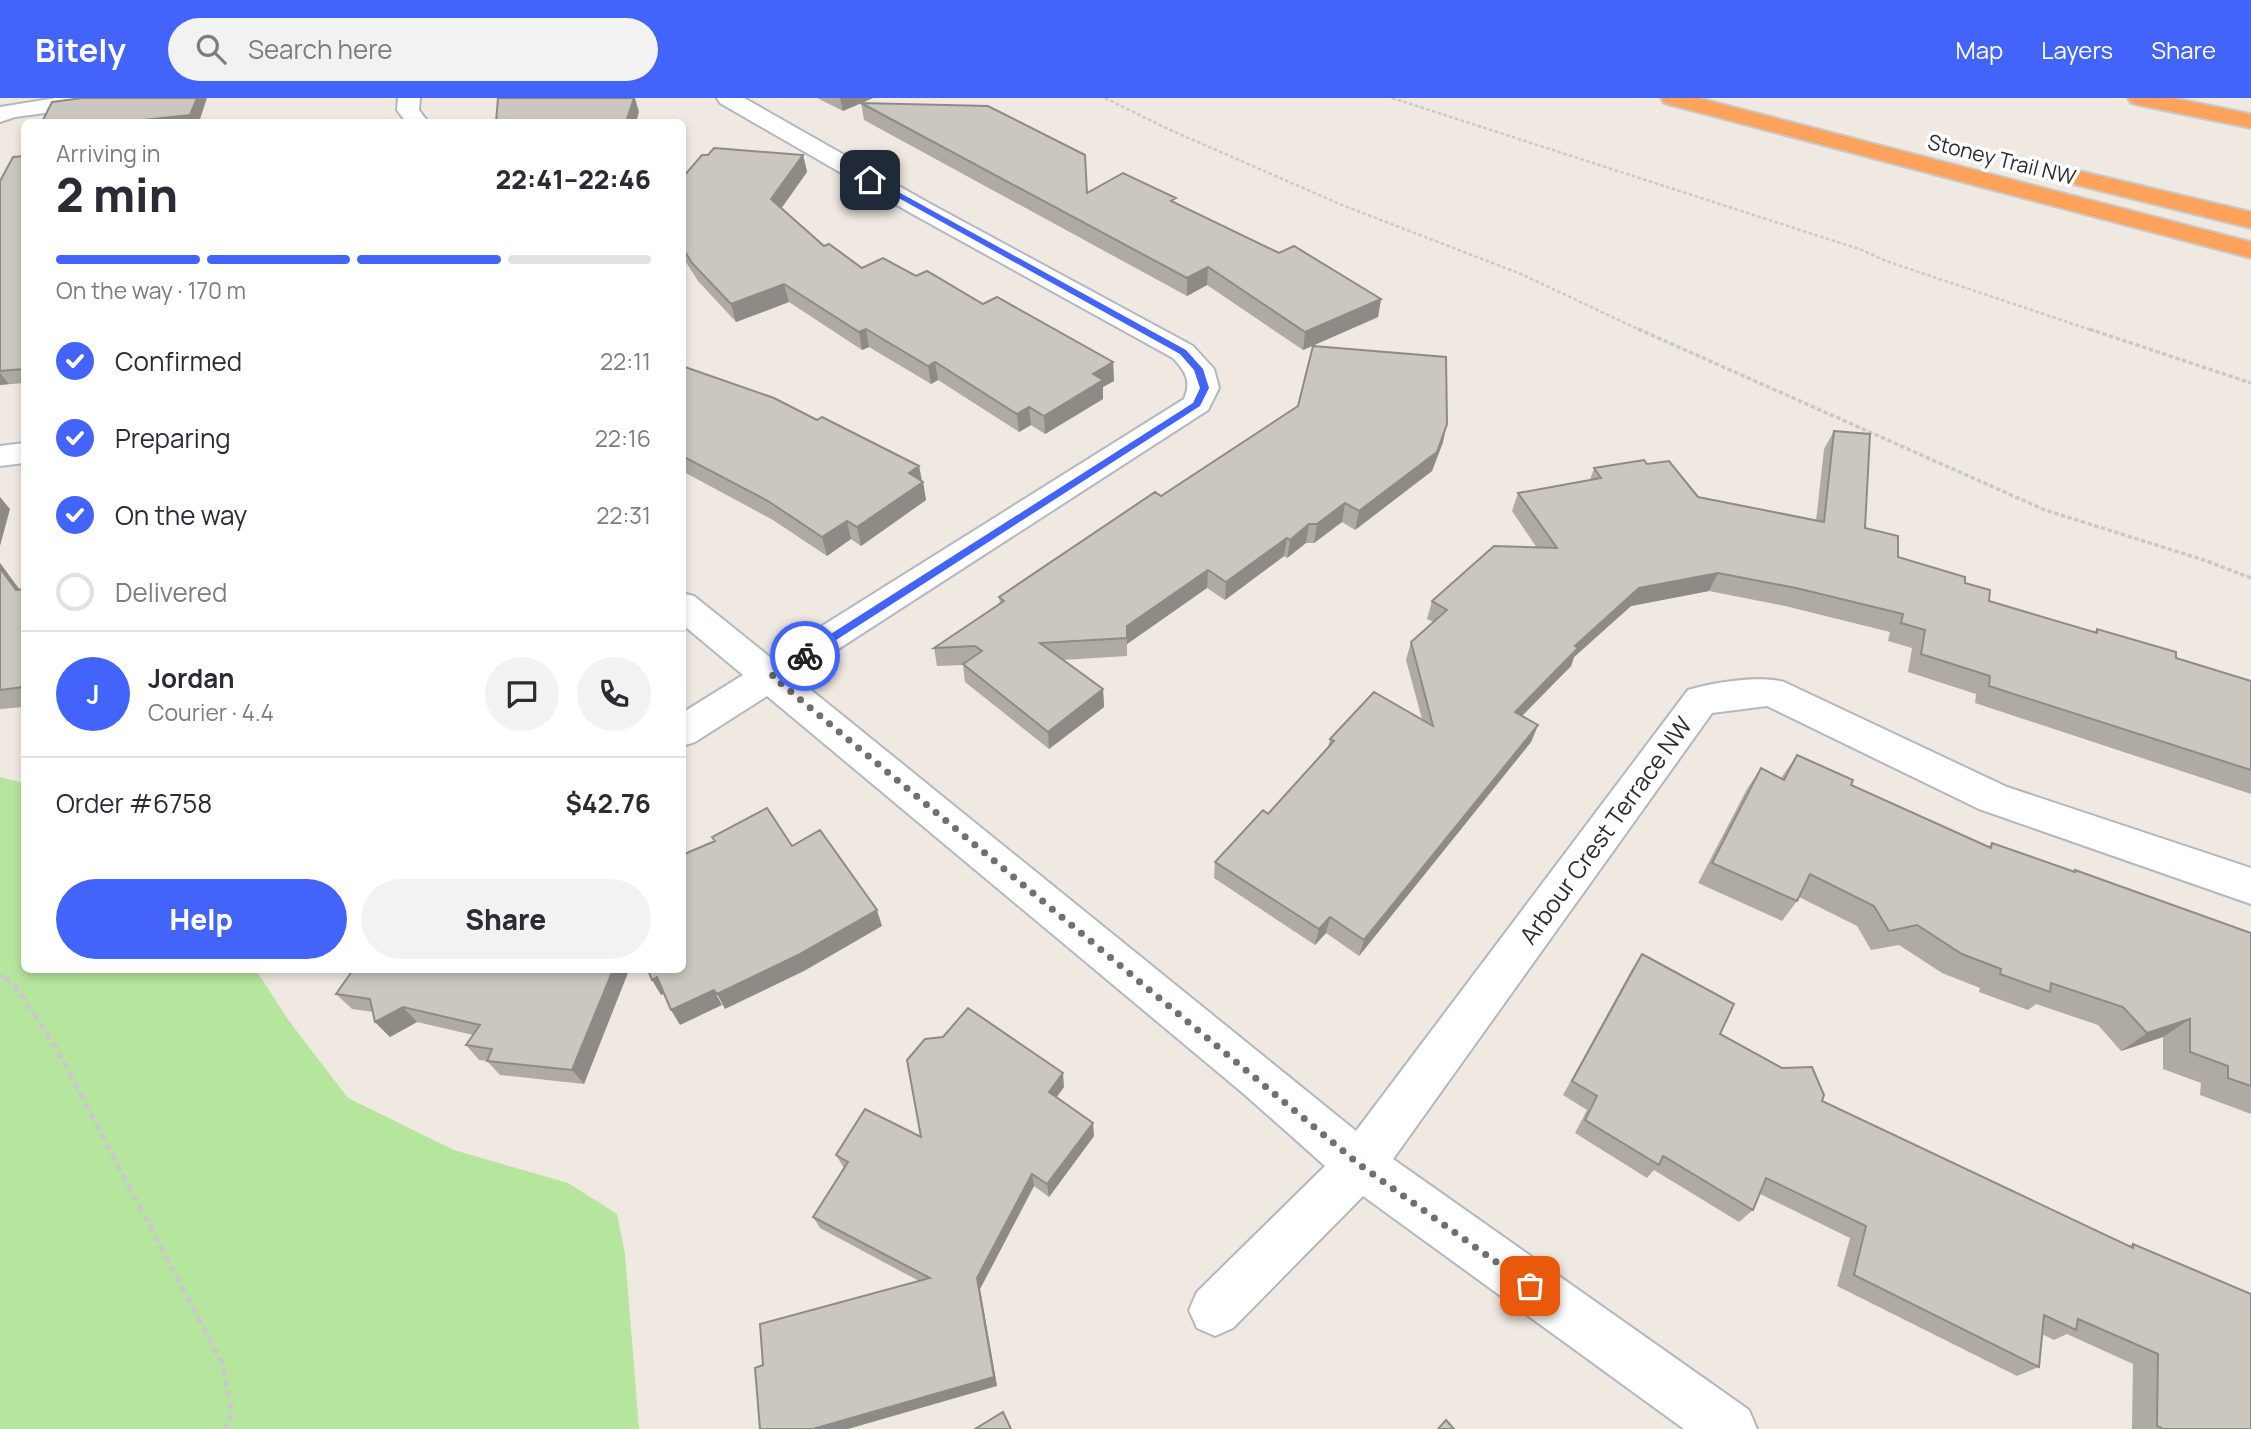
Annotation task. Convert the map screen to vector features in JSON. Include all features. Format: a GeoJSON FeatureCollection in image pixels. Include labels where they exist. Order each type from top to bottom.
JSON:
{"type":"FeatureCollection","features":[{"type":"Feature","properties":{"kind":"highway"},"geometry":{"type":"LineString","coordinates":[[1672,98],[2251,250]]}},
{"type":"Feature","properties":{"kind":"highway","name":"Stoney Trail NW"},"geometry":{"type":"LineString","coordinates":[[1753,98],[1903,135]]}},
{"type":"Feature","properties":{"kind":"highway"},"geometry":{"type":"LineString","coordinates":[[2139,98],[2251,121]]}},
{"type":"Feature","properties":{"kind":"highway","name":"Stoney Trail NW"},"geometry":{"type":"LineString","coordinates":[[2024,164],[2251,220]]}},
{"type":"Feature","properties":{"kind":"street"},"geometry":{"type":"LineString","coordinates":[[0,115],[11,111],[106,98]]}},
{"type":"Feature","properties":{"kind":"street"},"geometry":{"type":"LineString","coordinates":[[409,98],[408,110],[415,119]]}},
{"type":"Feature","properties":{"kind":"street"},"geometry":{"type":"LineString","coordinates":[[686,730],[1197,404],[1205,388],[1199,369],[1183,352],[918,207],[729,98]]}},
{"type":"Feature","properties":{"kind":"street"},"geometry":{"type":"LineString","coordinates":[[0,456],[21,453]]}},
{"type":"Feature","properties":{"kind":"street"},"geometry":{"type":"LineString","coordinates":[[686,608],[772,676],[1360,1165],[1730,1429]]}},
{"type":"Feature","properties":{"kind":"street","name":"Arbour Crest Terrace NW"},"geometry":{"type":"LineString","coordinates":[[1215,1310],[1360,1165],[1701,700],[1771,692],[1993,798],[2251,886]]}},
{"type":"Feature","properties":{"kind":"path"},"geometry":{"type":"LineString","coordinates":[[1105,98],[1168,129],[1342,205],[1521,274],[1733,373],[2045,510],[2204,560],[2251,578]]}},
{"type":"Feature","properties":{"kind":"path"},"geometry":{"type":"LineString","coordinates":[[1392,98],[1862,250],[1911,270],[2251,383]]}},
{"type":"Feature","properties":{"kind":"path"},"geometry":{"type":"LineString","coordinates":[[0,975],[15,986],[55,1046],[222,1363],[232,1413],[225,1429]]}},
{"type":"Feature","properties":{"kind":"green space"},"geometry":{"type":"Polygon","coordinates":[[[0,777],[21,782],[21,973],[258,973],[289,1021],[348,1098],[454,1150],[568,1183],[617,1214],[625,1254],[639,1429],[0,1429],[0,777]]]}},
{"type":"Feature","properties":{"kind":"building"},"geometry":{"type":"Polygon","coordinates":[[[82,98],[197,98],[190,115],[153,119],[44,119],[52,102],[82,98]]]}},
{"type":"Feature","properties":{"kind":"building"},"geometry":{"type":"Polygon","coordinates":[[[498,98],[634,98],[627,119],[496,119],[498,98]]]}},
{"type":"Feature","properties":{"kind":"building"},"geometry":{"type":"Polygon","coordinates":[[[861,103],[988,106],[1085,155],[1087,193],[1123,173],[1176,198],[1171,201],[1279,253],[1294,246],[1381,299],[1305,332],[1208,267],[1187,278],[861,103]]]}},
{"type":"Feature","properties":{"kind":"building"},"geometry":{"type":"Polygon","coordinates":[[[714,148],[803,155],[771,199],[824,246],[829,244],[862,268],[883,258],[916,276],[927,271],[983,304],[997,297],[1113,362],[1093,374],[1103,380],[1044,416],[1029,407],[1017,414],[935,362],[928,366],[866,329],[859,332],[784,284],[731,304],[686,253],[686,173],[702,155],[708,155],[714,148]]]}},
{"type":"Feature","properties":{"kind":"building"},"geometry":{"type":"Polygon","coordinates":[[[21,156],[21,369],[0,371],[0,181],[13,157],[21,156]]]}},
{"type":"Feature","properties":{"kind":"building"},"geometry":{"type":"Polygon","coordinates":[[[1313,346],[1446,357],[1447,424],[1437,452],[1359,511],[1345,503],[1317,524],[1309,524],[1290,540],[1287,538],[1226,582],[1208,570],[1127,626],[1127,638],[1040,643],[1103,689],[1048,732],[963,664],[982,651],[975,646],[934,648],[1004,601],[999,597],[1155,492],[1161,496],[1298,406],[1313,346]]]}},
{"type":"Feature","properties":{"kind":"building"},"geometry":{"type":"Polygon","coordinates":[[[686,367],[774,398],[817,420],[822,417],[919,466],[909,473],[923,482],[857,527],[847,521],[822,537],[768,501],[686,458],[686,367]]]}},
{"type":"Feature","properties":{"kind":"building"},"geometry":{"type":"Polygon","coordinates":[[[1834,431],[1870,434],[1865,528],[1898,536],[1898,557],[1965,577],[1965,583],[1990,590],[1989,601],[2097,633],[2097,629],[2176,652],[2176,658],[2251,681],[2251,770],[1989,686],[1990,676],[1921,654],[1925,630],[1901,623],[1903,614],[1796,588],[1718,573],[1639,588],[1575,646],[1578,648],[1515,712],[1538,725],[1364,940],[1330,917],[1319,929],[1215,862],[1263,810],[1268,814],[1334,741],[1330,739],[1374,692],[1433,726],[1411,642],[1447,610],[1432,601],[1494,546],[1557,548],[1518,493],[1601,478],[1594,468],[1644,460],[1647,464],[1669,461],[1698,497],[1824,522],[1834,431]]]}},
{"type":"Feature","properties":{"kind":"building"},"geometry":{"type":"Polygon","coordinates":[[[0,568],[16,590],[21,589],[21,687],[0,690],[0,568]]]}},
{"type":"Feature","properties":{"kind":"building"},"geometry":{"type":"Polygon","coordinates":[[[1797,755],[1853,780],[1851,785],[1991,848],[1992,843],[2075,870],[2251,933],[2251,1086],[2228,1078],[2228,1066],[2190,1052],[2190,1019],[2147,1033],[2123,1007],[2051,983],[2050,992],[2000,974],[2001,969],[1962,954],[1917,925],[1889,931],[1874,906],[1810,874],[1797,901],[1712,863],[1761,768],[1784,780],[1797,755]]]}},
{"type":"Feature","properties":{"kind":"building"},"geometry":{"type":"Polygon","coordinates":[[[767,808],[792,846],[820,830],[877,910],[798,955],[717,994],[714,990],[671,1010],[657,977],[652,980],[649,973],[686,973],[686,853],[715,841],[712,837],[767,808]]]}},
{"type":"Feature","properties":{"kind":"building"},"geometry":{"type":"Polygon","coordinates":[[[1642,954],[1734,1004],[1720,1034],[1782,1068],[1812,1067],[1824,1095],[1822,1101],[2133,1248],[2133,1244],[2251,1294],[2251,1429],[2163,1429],[2157,1426],[2158,1354],[2078,1319],[2076,1330],[2044,1315],[2039,1367],[1854,1275],[1866,1226],[1766,1178],[1753,1210],[1663,1156],[1659,1165],[1585,1120],[1597,1096],[1572,1081],[1642,954]]]}},
{"type":"Feature","properties":{"kind":"building"},"geometry":{"type":"Polygon","coordinates":[[[351,973],[612,973],[572,1070],[487,1061],[492,1049],[466,1045],[480,1025],[403,1007],[375,1022],[370,999],[336,994],[351,973]]]}},
{"type":"Feature","properties":{"kind":"building"},"geometry":{"type":"Polygon","coordinates":[[[968,1008],[1063,1073],[1049,1092],[1093,1123],[1047,1184],[1032,1174],[977,1278],[994,1377],[813,1429],[760,1429],[755,1368],[763,1365],[760,1324],[930,1278],[813,1217],[848,1162],[836,1155],[865,1109],[921,1137],[907,1060],[925,1039],[943,1037],[968,1008]]]}},
{"type":"Feature","properties":{"kind":"building"},"geometry":{"type":"Polygon","coordinates":[[[1003,1412],[1011,1429],[975,1429],[1003,1412]]]}},
{"type":"Feature","properties":{"kind":"building"},"geometry":{"type":"Polygon","coordinates":[[[1446,1420],[1454,1429],[1438,1429],[1446,1420]]]}},
{"type":"Feature","properties":{"kind":"way so far"},"geometry":{"type":"LineString","coordinates":[[805,656],[772,676],[1260,1079],[1360,1165],[1530,1286]]}},
{"type":"Feature","properties":{"kind":"route"},"geometry":{"type":"LineString","coordinates":[[805,656],[1197,404],[1205,388],[1199,369],[1183,352],[870,180]]}}]}
